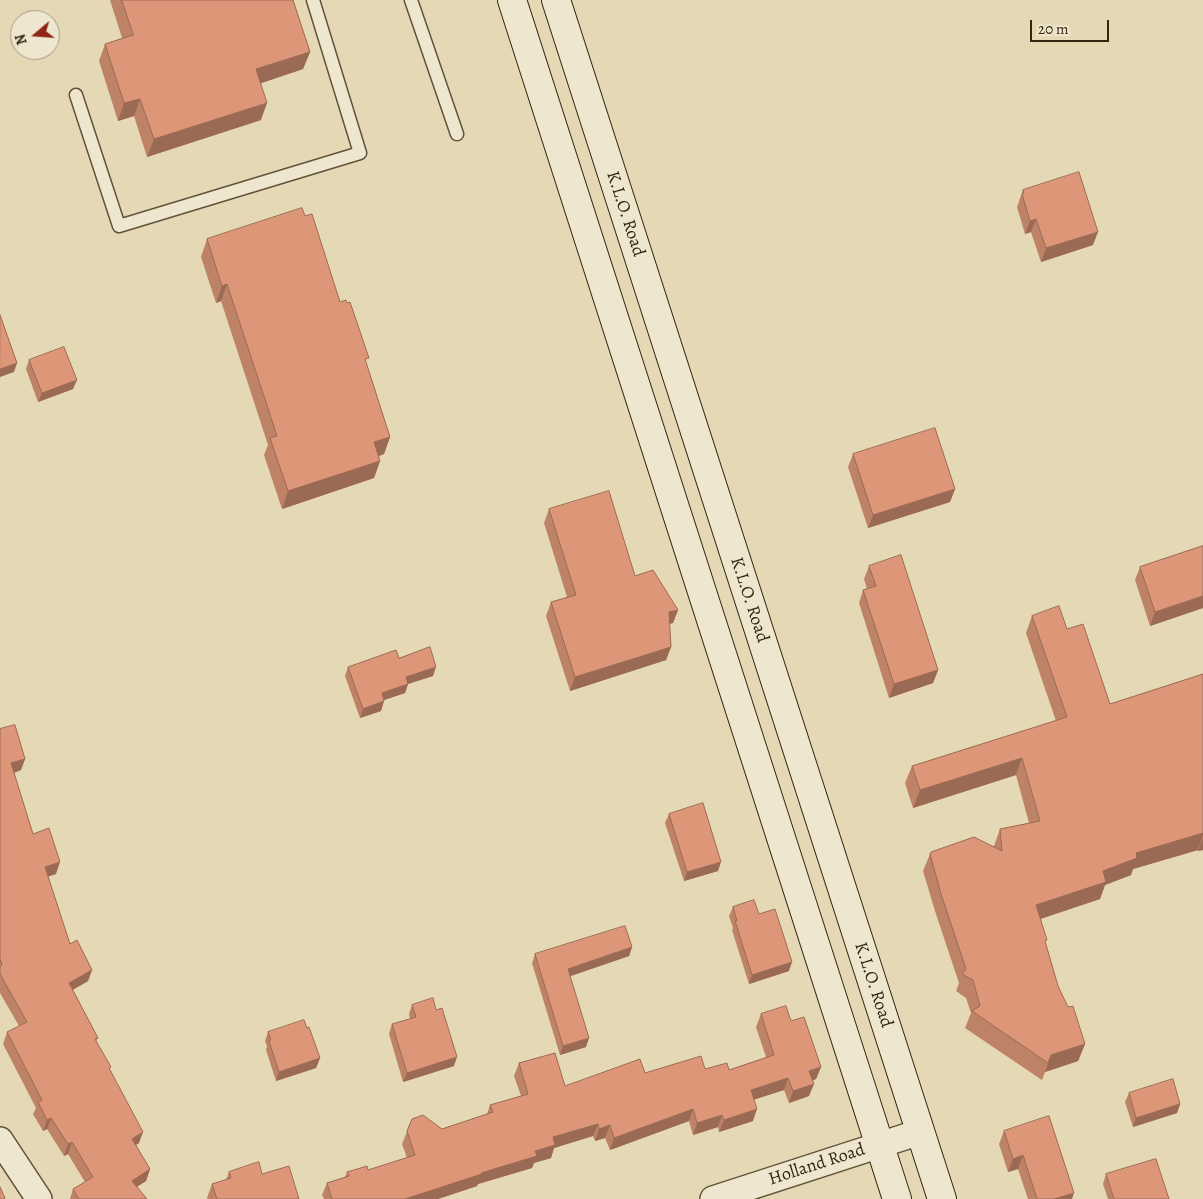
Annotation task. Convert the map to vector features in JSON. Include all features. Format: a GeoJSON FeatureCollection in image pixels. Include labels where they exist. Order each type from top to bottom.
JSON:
{"type":"FeatureCollection","features":[{"type":"Feature","properties":{"kind":"main road"},"geometry":{"type":"LineString","coordinates":[[512,0],[897,1199]]}},
{"type":"Feature","properties":{"kind":"main road","name":"K.L.O. Road"},"geometry":{"type":"LineString","coordinates":[[556,0],[942,1199]]}},
{"type":"Feature","properties":{"kind":"street","name":"Holland Road"},"geometry":{"type":"LineString","coordinates":[[713,1199],[920,1132]]}},
{"type":"Feature","properties":{"kind":"street"},"geometry":{"type":"LineString","coordinates":[[0,1140],[39,1199]]}},
{"type":"Feature","properties":{"kind":"lane"},"geometry":{"type":"LineString","coordinates":[[76,95],[119,226],[360,153],[313,0]]}},
{"type":"Feature","properties":{"kind":"lane"},"geometry":{"type":"LineString","coordinates":[[411,0],[458,134]]}},
{"type":"Feature","properties":{"kind":"building"},"geometry":{"type":"Polygon","coordinates":[[[122,0],[293,0],[310,52],[256,69],[267,103],[154,139],[140,99],[124,103],[105,44],[133,35],[122,0]]]}},
{"type":"Feature","properties":{"kind":"building"},"geometry":{"type":"Polygon","coordinates":[[[1079,172],[1098,232],[1046,248],[1036,219],[1030,221],[1022,194],[1024,193],[1023,190],[1079,172]]]}},
{"type":"Feature","properties":{"kind":"building"},"geometry":{"type":"Polygon","coordinates":[[[302,208],[305,216],[312,214],[340,302],[346,300],[347,303],[350,302],[369,358],[365,359],[390,437],[374,442],[380,461],[288,491],[270,438],[277,436],[227,284],[222,286],[207,239],[302,208]]]}},
{"type":"Feature","properties":{"kind":"building"},"geometry":{"type":"Polygon","coordinates":[[[0,315],[17,363],[0,369],[0,315]]]}},
{"type":"Feature","properties":{"kind":"building"},"geometry":{"type":"Polygon","coordinates":[[[64,347],[77,380],[42,393],[29,360],[64,347]]]}},
{"type":"Feature","properties":{"kind":"building"},"geometry":{"type":"Polygon","coordinates":[[[935,428],[955,489],[873,515],[853,454],[935,428]]]}},
{"type":"Feature","properties":{"kind":"building"},"geometry":{"type":"Polygon","coordinates":[[[609,491],[635,576],[653,570],[678,610],[669,612],[671,647],[575,677],[551,602],[576,595],[549,509],[609,491]]]}},
{"type":"Feature","properties":{"kind":"building"},"geometry":{"type":"Polygon","coordinates":[[[1203,546],[1203,596],[1155,612],[1140,567],[1203,546]]]}},
{"type":"Feature","properties":{"kind":"building"},"geometry":{"type":"Polygon","coordinates":[[[901,555],[938,670],[894,684],[863,590],[876,586],[869,566],[901,555]]]}},
{"type":"Feature","properties":{"kind":"building"},"geometry":{"type":"Polygon","coordinates":[[[1059,606],[1067,629],[1083,624],[1110,704],[1203,674],[1203,833],[1136,853],[1137,858],[1103,871],[1106,882],[1036,905],[1058,986],[1068,1007],[1073,1006],[1085,1044],[1051,1055],[1048,1063],[972,1011],[980,1006],[973,980],[962,974],[966,969],[930,854],[931,852],[974,837],[1002,851],[1000,829],[1040,821],[1022,758],[920,790],[912,766],[1067,717],[1032,616],[1059,606]]]}},
{"type":"Feature","properties":{"kind":"building"},"geometry":{"type":"Polygon","coordinates":[[[430,647],[436,667],[406,677],[408,684],[382,693],[384,701],[363,709],[348,667],[396,650],[399,658],[430,647]]]}},
{"type":"Feature","properties":{"kind":"building"},"geometry":{"type":"Polygon","coordinates":[[[15,725],[25,759],[11,763],[33,834],[49,828],[60,862],[45,867],[70,944],[77,940],[92,970],[69,983],[98,1038],[95,1039],[111,1067],[109,1068],[143,1132],[132,1139],[150,1169],[132,1181],[147,1199],[79,1199],[73,1189],[93,1177],[72,1142],[68,1144],[51,1118],[47,1120],[38,1102],[42,1100],[7,1032],[27,1022],[0,974],[0,966],[2,965],[0,959],[0,729],[15,725]]]}},
{"type":"Feature","properties":{"kind":"building"},"geometry":{"type":"Polygon","coordinates":[[[703,803],[721,862],[687,872],[669,814],[703,803]]]}},
{"type":"Feature","properties":{"kind":"building"},"geometry":{"type":"Polygon","coordinates":[[[754,900],[759,914],[775,909],[792,962],[752,975],[735,921],[737,921],[733,907],[754,900]]]}},
{"type":"Feature","properties":{"kind":"building"},"geometry":{"type":"Polygon","coordinates":[[[625,926],[632,947],[568,969],[589,1038],[563,1046],[535,954],[625,926]]]}},
{"type":"Feature","properties":{"kind":"building"},"geometry":{"type":"Polygon","coordinates":[[[433,998],[436,1010],[442,1008],[457,1057],[407,1073],[392,1024],[416,1017],[412,1005],[433,998]]]}},
{"type":"Feature","properties":{"kind":"building"},"geometry":{"type":"Polygon","coordinates":[[[786,1006],[791,1021],[804,1017],[821,1067],[809,1071],[814,1084],[793,1091],[788,1078],[751,1090],[757,1109],[724,1120],[722,1115],[697,1123],[693,1109],[614,1138],[610,1125],[599,1129],[598,1124],[553,1137],[555,1145],[535,1151],[537,1156],[405,1199],[332,1199],[327,1183],[349,1176],[347,1172],[367,1166],[368,1170],[415,1155],[407,1131],[412,1119],[423,1115],[442,1129],[493,1112],[490,1105],[528,1094],[519,1063],[555,1053],[565,1086],[640,1059],[645,1073],[701,1056],[705,1069],[727,1063],[729,1070],[774,1055],[761,1014],[786,1006]]]}},
{"type":"Feature","properties":{"kind":"building"},"geometry":{"type":"Polygon","coordinates":[[[304,1020],[307,1028],[309,1027],[320,1058],[279,1072],[268,1032],[304,1020]]]}},
{"type":"Feature","properties":{"kind":"building"},"geometry":{"type":"Polygon","coordinates":[[[1173,1079],[1180,1104],[1136,1118],[1129,1093],[1173,1079]]]}},
{"type":"Feature","properties":{"kind":"building"},"geometry":{"type":"Polygon","coordinates":[[[1049,1116],[1074,1193],[1054,1199],[1037,1199],[1023,1155],[1013,1159],[1004,1131],[1049,1116]]]}},
{"type":"Feature","properties":{"kind":"building"},"geometry":{"type":"Polygon","coordinates":[[[1156,1159],[1169,1199],[1114,1199],[1106,1174],[1156,1159]]]}},
{"type":"Feature","properties":{"kind":"building"},"geometry":{"type":"Polygon","coordinates":[[[259,1162],[262,1174],[289,1166],[299,1199],[217,1199],[212,1184],[231,1178],[229,1172],[259,1162]]]}},
{"type":"Feature","properties":{"kind":"building"},"geometry":{"type":"Polygon","coordinates":[[[0,1187],[5,1198],[3,1199],[0,1199],[0,1187]]]}}]}
